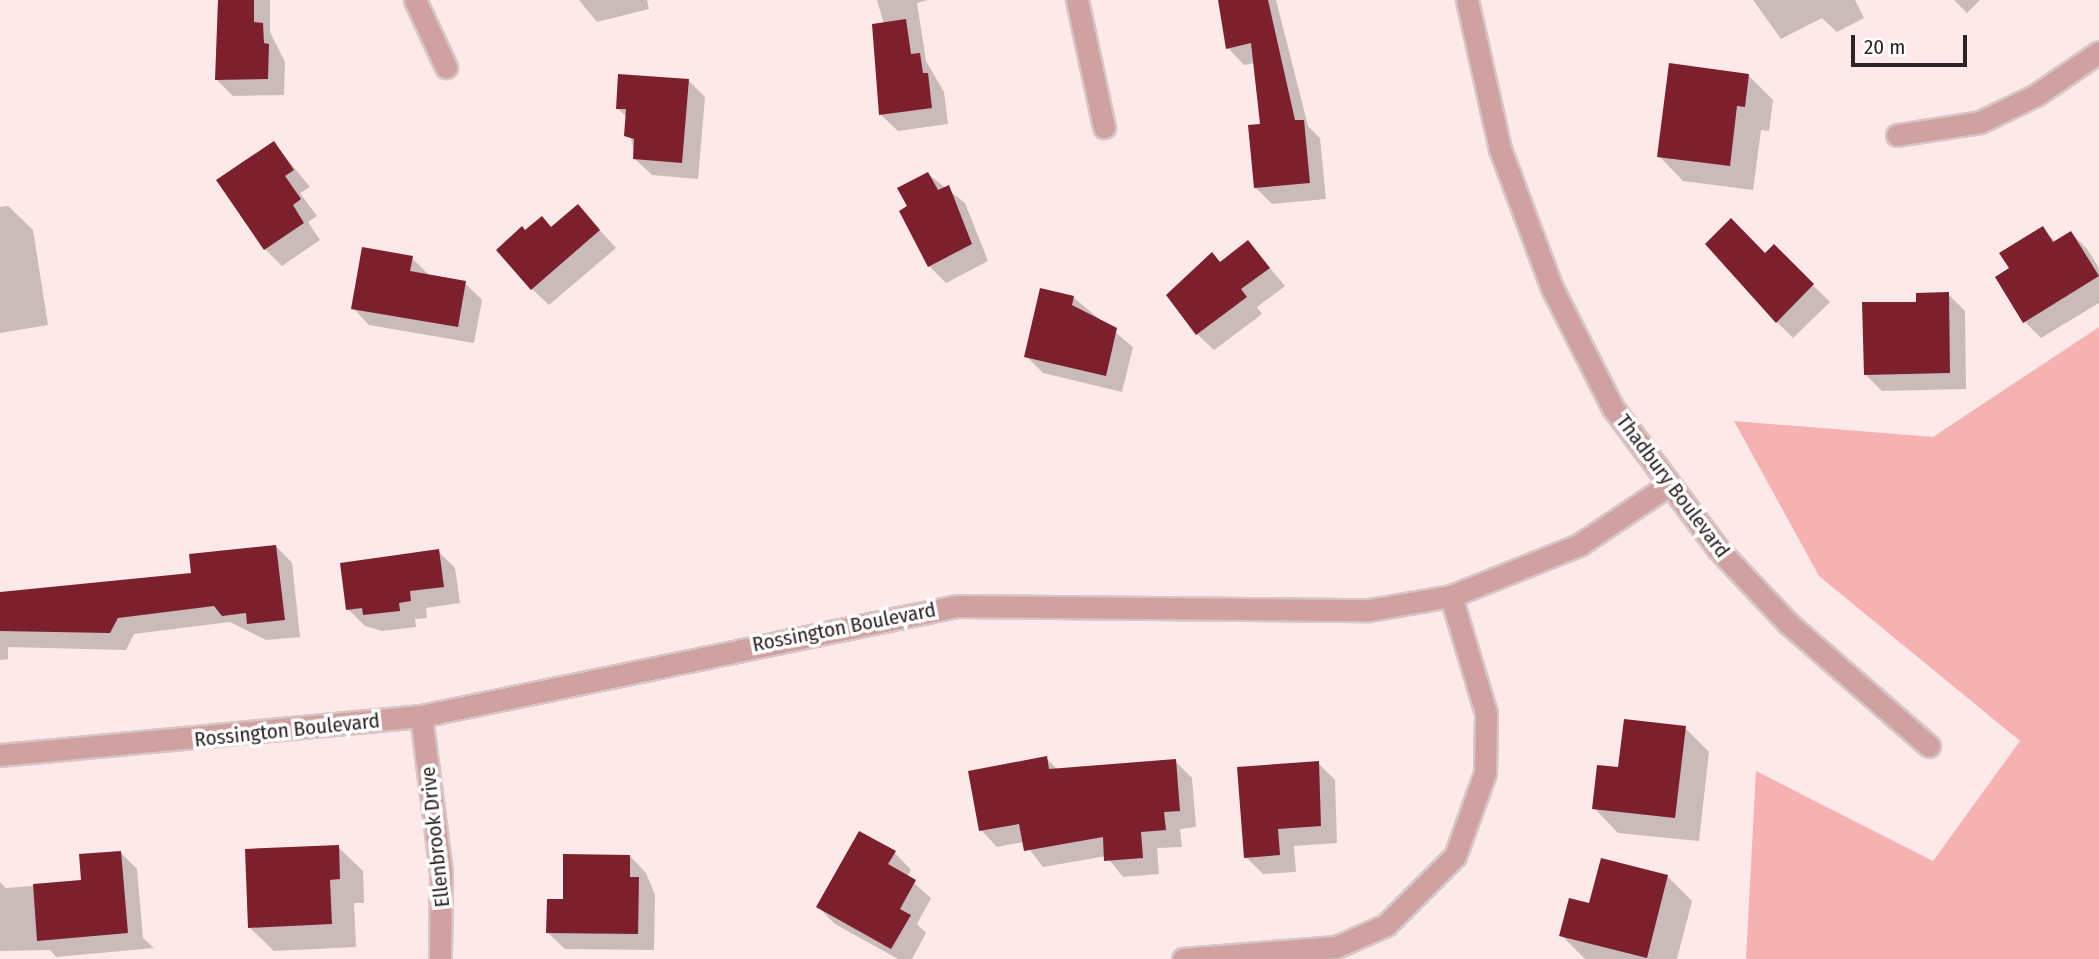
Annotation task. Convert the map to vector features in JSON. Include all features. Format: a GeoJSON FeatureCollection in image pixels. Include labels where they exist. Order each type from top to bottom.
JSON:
{"type":"FeatureCollection","features":[{"type":"Feature","properties":{"kind":"street"},"geometry":{"type":"LineString","coordinates":[[415,0],[446,66]]}},
{"type":"Feature","properties":{"kind":"street"},"geometry":{"type":"LineString","coordinates":[[1077,0],[1104,127]]}},
{"type":"Feature","properties":{"kind":"street","name":"Thadbury Boulevard"},"geometry":{"type":"LineString","coordinates":[[1467,0],[1500,149],[1552,288],[1613,408],[1667,486],[1788,624],[1929,746]]}},
{"type":"Feature","properties":{"kind":"street"},"geometry":{"type":"LineString","coordinates":[[1897,135],[1980,122],[2036,95],[2099,52]]}},
{"type":"Feature","properties":{"kind":"street","name":"Rossington Boulevard"},"geometry":{"type":"LineString","coordinates":[[0,755],[421,716],[957,606],[1369,610],[1451,596],[1579,545],[1667,486]]}},
{"type":"Feature","properties":{"kind":"street"},"geometry":{"type":"LineString","coordinates":[[1183,959],[1336,947],[1385,925],[1455,856],[1485,774],[1486,713],[1451,596]]}},
{"type":"Feature","properties":{"kind":"street","name":"Ellenbrook Drive"},"geometry":{"type":"LineString","coordinates":[[421,716],[442,873],[440,959]]}},
{"type":"Feature","properties":{"kind":"shaded area"},"geometry":{"type":"Polygon","coordinates":[[[2099,327],[2099,959],[1746,959],[1756,771],[1933,861],[2020,741],[1819,576],[1734,421],[1933,437],[2099,327]]]}},
{"type":"Feature","properties":{"kind":"building"},"geometry":{"type":"Polygon","coordinates":[[[218,0],[254,0],[254,22],[263,23],[264,43],[269,44],[268,79],[215,80],[218,0]]]}},
{"type":"Feature","properties":{"kind":"building"},"geometry":{"type":"Polygon","coordinates":[[[1218,0],[1268,0],[1295,120],[1304,120],[1310,183],[1254,188],[1248,125],[1260,124],[1251,43],[1226,49],[1218,0]]]}},
{"type":"Feature","properties":{"kind":"building"},"geometry":{"type":"Polygon","coordinates":[[[906,19],[911,54],[920,53],[923,73],[928,73],[932,108],[879,115],[872,24],[906,19]]]}},
{"type":"Feature","properties":{"kind":"building"},"geometry":{"type":"Polygon","coordinates":[[[1669,63],[1749,74],[1745,107],[1737,106],[1730,166],[1657,157],[1669,63]]]}},
{"type":"Feature","properties":{"kind":"building"},"geometry":{"type":"Polygon","coordinates":[[[618,74],[689,79],[682,163],[633,159],[634,139],[624,136],[626,109],[616,109],[618,74]]]}},
{"type":"Feature","properties":{"kind":"building"},"geometry":{"type":"Polygon","coordinates":[[[274,141],[294,170],[285,176],[301,199],[293,205],[304,223],[264,250],[216,180],[274,141]]]}},
{"type":"Feature","properties":{"kind":"building"},"geometry":{"type":"Polygon","coordinates":[[[928,172],[938,190],[949,185],[972,244],[928,267],[899,211],[907,206],[897,188],[928,172]]]}},
{"type":"Feature","properties":{"kind":"building"},"geometry":{"type":"Polygon","coordinates":[[[578,204],[600,230],[531,290],[496,250],[522,226],[525,230],[542,216],[551,227],[578,204]]]}},
{"type":"Feature","properties":{"kind":"building"},"geometry":{"type":"Polygon","coordinates":[[[1731,218],[1765,253],[1774,244],[1814,284],[1776,323],[1705,244],[1731,218]]]}},
{"type":"Feature","properties":{"kind":"building"},"geometry":{"type":"Polygon","coordinates":[[[2043,226],[2053,242],[2071,231],[2099,276],[2023,323],[1995,277],[2009,268],[1999,253],[2043,226]]]}},
{"type":"Feature","properties":{"kind":"building"},"geometry":{"type":"Polygon","coordinates":[[[1248,240],[1270,268],[1241,289],[1247,297],[1196,335],[1166,295],[1212,252],[1220,262],[1248,240]]]}},
{"type":"Feature","properties":{"kind":"building"},"geometry":{"type":"Polygon","coordinates":[[[362,247],[413,256],[410,271],[466,281],[458,327],[351,309],[362,247]]]}},
{"type":"Feature","properties":{"kind":"building"},"geometry":{"type":"Polygon","coordinates":[[[1040,288],[1074,296],[1072,305],[1117,328],[1106,376],[1024,357],[1040,288]]]}},
{"type":"Feature","properties":{"kind":"building"},"geometry":{"type":"Polygon","coordinates":[[[1949,292],[1950,373],[1864,375],[1862,302],[1916,302],[1916,293],[1949,292]]]}},
{"type":"Feature","properties":{"kind":"building"},"geometry":{"type":"Polygon","coordinates":[[[276,545],[285,620],[247,624],[246,613],[222,616],[214,606],[118,618],[110,633],[0,631],[0,592],[191,573],[189,554],[276,545]]]}},
{"type":"Feature","properties":{"kind":"building"},"geometry":{"type":"Polygon","coordinates":[[[439,549],[444,587],[410,591],[411,601],[399,603],[400,611],[363,615],[362,608],[346,610],[340,563],[439,549]]]}},
{"type":"Feature","properties":{"kind":"building"},"geometry":{"type":"Polygon","coordinates":[[[1624,719],[1686,726],[1675,818],[1592,809],[1597,765],[1618,767],[1624,719]]]}},
{"type":"Feature","properties":{"kind":"building"},"geometry":{"type":"Polygon","coordinates":[[[1047,756],[1049,769],[1176,759],[1180,811],[1164,812],[1166,830],[1141,832],[1143,858],[1104,861],[1103,837],[1024,851],[1019,824],[979,831],[968,771],[1047,756]]]}},
{"type":"Feature","properties":{"kind":"building"},"geometry":{"type":"Polygon","coordinates":[[[1319,761],[1321,826],[1278,829],[1280,855],[1244,858],[1237,767],[1319,761]]]}},
{"type":"Feature","properties":{"kind":"building"},"geometry":{"type":"Polygon","coordinates":[[[859,831],[896,851],[888,864],[916,880],[900,909],[911,915],[891,949],[816,907],[859,831]]]}},
{"type":"Feature","properties":{"kind":"building"},"geometry":{"type":"Polygon","coordinates":[[[339,845],[340,879],[330,880],[332,924],[248,928],[245,849],[339,845]]]}},
{"type":"Feature","properties":{"kind":"building"},"geometry":{"type":"Polygon","coordinates":[[[121,851],[128,933],[37,941],[33,884],[81,880],[79,854],[121,851]]]}},
{"type":"Feature","properties":{"kind":"building"},"geometry":{"type":"Polygon","coordinates":[[[563,854],[630,855],[630,877],[639,877],[638,934],[546,933],[547,899],[563,899],[563,854]]]}},
{"type":"Feature","properties":{"kind":"building"},"geometry":{"type":"Polygon","coordinates":[[[1601,858],[1668,875],[1647,958],[1559,936],[1569,898],[1589,903],[1601,858]]]}}]}
